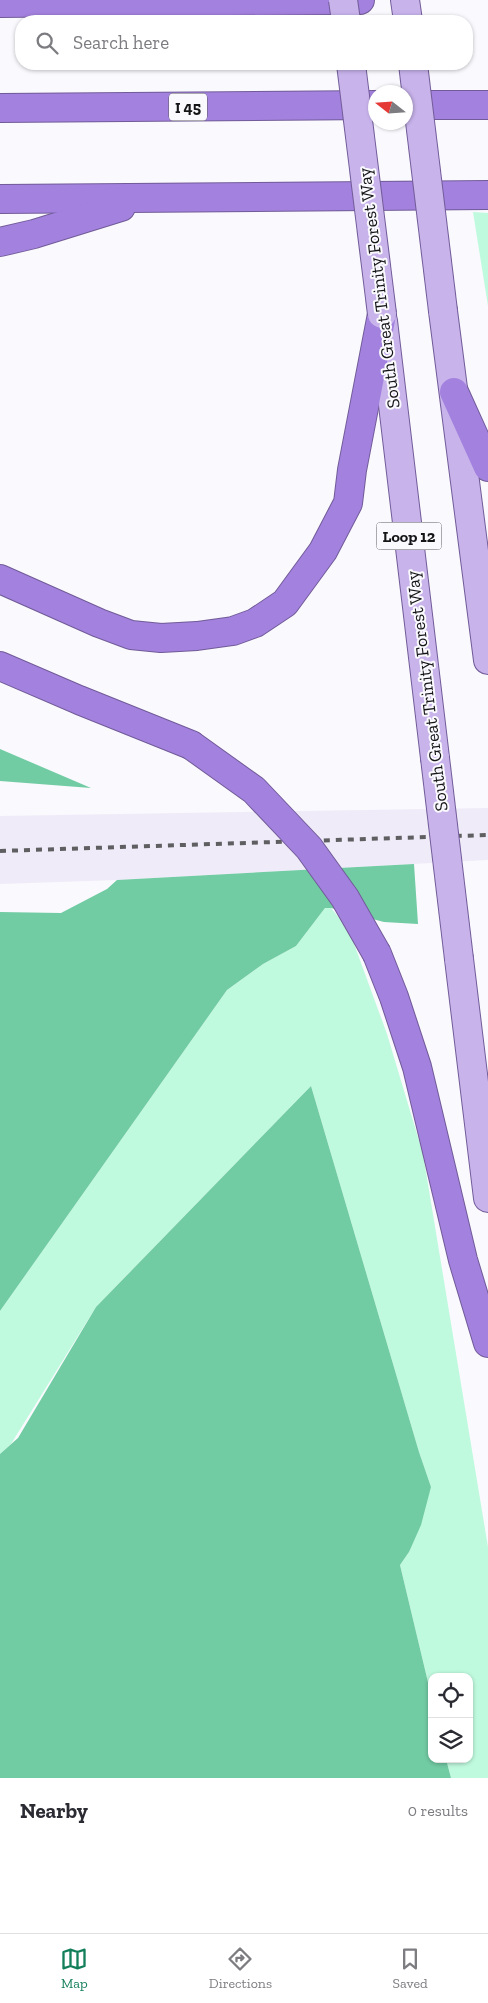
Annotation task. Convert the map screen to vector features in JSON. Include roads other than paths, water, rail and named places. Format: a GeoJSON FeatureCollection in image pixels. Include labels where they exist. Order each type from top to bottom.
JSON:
{"type":"FeatureCollection","features":[{"type":"Feature","properties":{"kind":"highway"},"geometry":{"type":"LineString","coordinates":[[0,2],[360,0]]}},
{"type":"Feature","properties":{"kind":"highway"},"geometry":{"type":"LineString","coordinates":[[413,105],[488,105]]}},
{"type":"Feature","properties":{"kind":"highway","name":"I 45"},"geometry":{"type":"LineString","coordinates":[[0,108],[368,106]]}},
{"type":"Feature","properties":{"kind":"highway"},"geometry":{"type":"LineString","coordinates":[[0,199],[488,195]]}},
{"type":"Feature","properties":{"kind":"highway"},"geometry":{"type":"LineString","coordinates":[[0,242],[34,234],[149,198]]}},
{"type":"Feature","properties":{"kind":"highway"},"geometry":{"type":"LineString","coordinates":[[0,579],[99,623],[131,635],[161,638],[233,631],[255,623],[286,603],[323,551],[348,503],[352,470],[382,314]]}},
{"type":"Feature","properties":{"kind":"highway"},"geometry":{"type":"LineString","coordinates":[[454,392],[488,467]]}},
{"type":"Feature","properties":{"kind":"highway"},"geometry":{"type":"LineString","coordinates":[[0,666],[191,745],[254,790],[309,848],[345,898],[376,954],[394,997],[417,1067],[463,1260],[488,1343]]}},
{"type":"Feature","properties":{"kind":"main road"},"geometry":{"type":"LineString","coordinates":[[343,0],[345,15]]}},
{"type":"Feature","properties":{"kind":"main road"},"geometry":{"type":"LineString","coordinates":[[405,0],[407,15]]}},
{"type":"Feature","properties":{"kind":"main road","name":"South Great Trinity Forest Way"},"geometry":{"type":"LineString","coordinates":[[352,70],[488,1198]]}},
{"type":"Feature","properties":{"kind":"main road"},"geometry":{"type":"LineString","coordinates":[[414,70],[488,660]]}},
{"type":"Feature","properties":{"kind":"railway"},"geometry":{"type":"LineString","coordinates":[[0,851],[488,835]]}}]}
